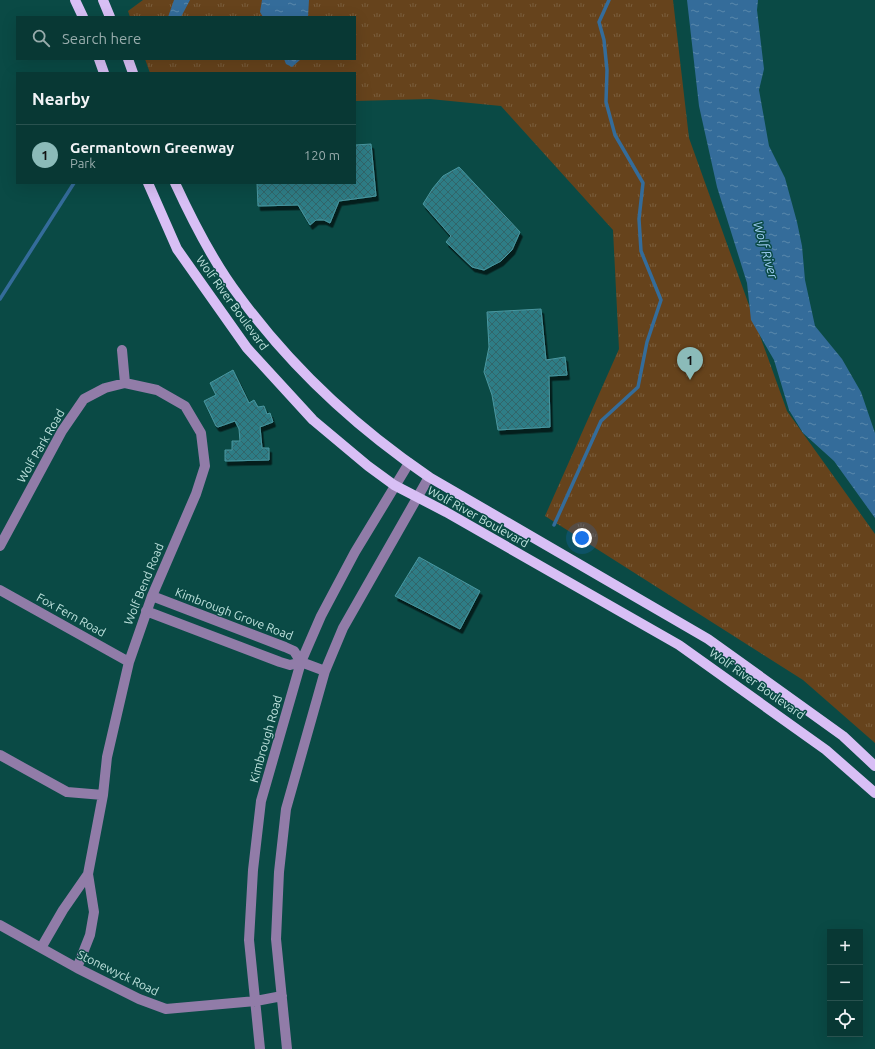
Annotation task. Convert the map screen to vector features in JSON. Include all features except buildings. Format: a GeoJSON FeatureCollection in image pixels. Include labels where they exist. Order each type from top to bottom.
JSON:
{"type":"FeatureCollection","features":[{"type":"Feature","properties":{"kind":"main road"},"geometry":{"type":"LineString","coordinates":[[75,0],[82,16]]}},
{"type":"Feature","properties":{"kind":"main road"},"geometry":{"type":"LineString","coordinates":[[103,0],[110,16]]}},
{"type":"Feature","properties":{"kind":"main road"},"geometry":{"type":"LineString","coordinates":[[99,60],[104,72]]}},
{"type":"Feature","properties":{"kind":"main road"},"geometry":{"type":"LineString","coordinates":[[128,60],[133,72]]}},
{"type":"Feature","properties":{"kind":"main road","name":"Wolf River Boulevard"},"geometry":{"type":"LineString","coordinates":[[148,184],[177,249],[247,348],[313,420],[368,466],[394,485],[446,512],[679,645],[826,750],[875,793]]}},
{"type":"Feature","properties":{"kind":"main road","name":"Wolf River Boulevard"},"geometry":{"type":"LineString","coordinates":[[175,184],[194,224],[238,296],[300,370],[342,409],[409,463],[429,477],[708,639],[843,736],[875,766]]}},
{"type":"Feature","properties":{"kind":"street"},"geometry":{"type":"LineString","coordinates":[[122,350],[125,383]]}},
{"type":"Feature","properties":{"kind":"street","name":"Wolf Park Road"},"geometry":{"type":"LineString","coordinates":[[0,546],[62,431],[84,399],[105,388],[125,383]]}},
{"type":"Feature","properties":{"kind":"street","name":"Wolf Bend Road"},"geometry":{"type":"LineString","coordinates":[[77,968],[90,935],[94,912],[88,874],[104,794],[107,758],[129,662],[146,611],[196,494],[206,466],[201,433],[185,406],[157,390],[125,383]]}},
{"type":"Feature","properties":{"kind":"street","name":"Kimbrough Road"},"geometry":{"type":"LineString","coordinates":[[260,1049],[249,940],[253,870],[261,801],[301,662],[337,585],[394,485],[409,463]]}},
{"type":"Feature","properties":{"kind":"street"},"geometry":{"type":"LineString","coordinates":[[287,1049],[276,939],[279,872],[286,809],[325,671],[343,628],[429,477]]}},
{"type":"Feature","properties":{"kind":"street","name":"Fox Fern Road"},"geometry":{"type":"LineString","coordinates":[[0,590],[129,662]]}},
{"type":"Feature","properties":{"kind":"street","name":"Kimbrough Grove Road"},"geometry":{"type":"LineString","coordinates":[[152,596],[285,646],[294,651],[301,662]]}},
{"type":"Feature","properties":{"kind":"street","name":"Kimbrough Grove Road"},"geometry":{"type":"LineString","coordinates":[[146,611],[280,662],[290,665],[301,662],[325,671]]}},
{"type":"Feature","properties":{"kind":"street"},"geometry":{"type":"LineString","coordinates":[[0,755],[67,792],[104,794]]}},
{"type":"Feature","properties":{"kind":"street","name":"Wolf Bend Road"},"geometry":{"type":"LineString","coordinates":[[41,948],[63,910],[88,874]]}},
{"type":"Feature","properties":{"kind":"street","name":"Stonewyck Road"},"geometry":{"type":"LineString","coordinates":[[0,925],[77,968],[139,999],[166,1009],[256,1001],[282,996]]}},
{"type":"Feature","properties":{"kind":"green space"},"geometry":{"type":"Polygon","coordinates":[[[143,0],[673,0],[689,138],[787,411],[875,534],[875,743],[803,680],[545,516],[619,349],[613,230],[501,106],[430,99],[356,101],[356,72],[150,72],[145,60],[356,60],[356,16],[130,16],[128,11],[143,0]]]}},
{"type":"Feature","properties":{"kind":"water"},"geometry":{"type":"Polygon","coordinates":[[[174,0],[190,0],[182,16],[168,16],[174,0]]]}},
{"type":"Feature","properties":{"kind":"water"},"geometry":{"type":"Polygon","coordinates":[[[262,0],[309,0],[308,16],[262,16],[260,12],[262,0]]]}},
{"type":"Feature","properties":{"kind":"water","name":"Wolf River"},"geometry":{"type":"Polygon","coordinates":[[[687,0],[758,0],[757,10],[764,69],[759,90],[769,146],[785,178],[797,222],[802,246],[805,280],[815,326],[842,359],[861,392],[875,433],[875,518],[834,461],[803,433],[789,410],[774,360],[751,320],[747,283],[717,187],[699,106],[687,0]]]}},
{"type":"Feature","properties":{"kind":"water"},"geometry":{"type":"Polygon","coordinates":[[[284,60],[300,60],[292,67],[286,64],[284,60]]]}},
{"type":"Feature","properties":{"kind":"waterway"},"geometry":{"type":"LineString","coordinates":[[554,525],[601,421],[638,387],[647,342],[661,300],[641,251],[639,219],[643,183],[615,135],[606,102],[607,70],[604,40],[599,22],[609,0]]}},
{"type":"Feature","properties":{"kind":"waterway"},"geometry":{"type":"LineString","coordinates":[[0,299],[73,184]]}},
{"type":"Feature","properties":{"kind":"place","name":"Germantown Greenway"},"geometry":{"type":"Point","coordinates":[690,380]}}]}
